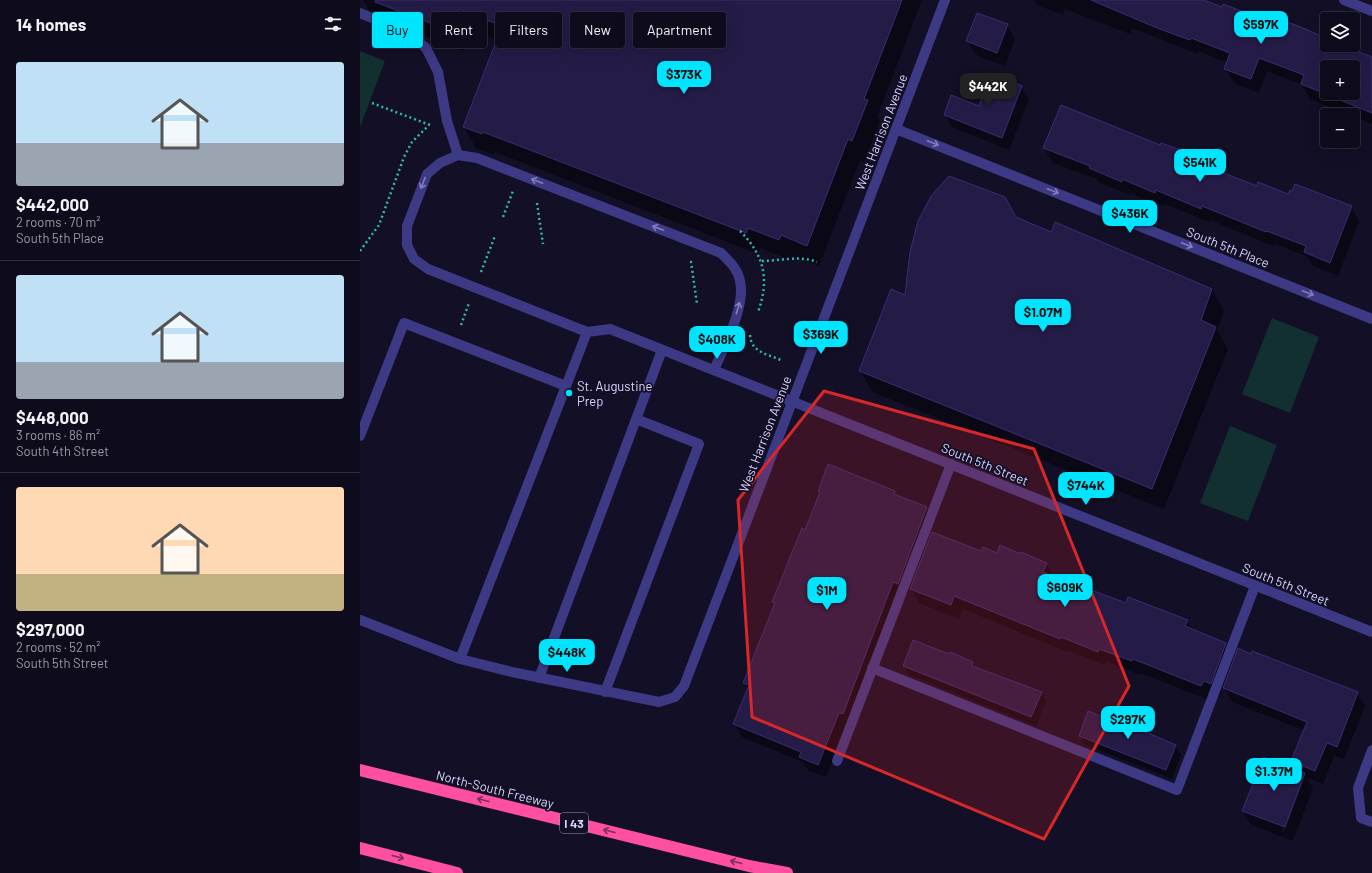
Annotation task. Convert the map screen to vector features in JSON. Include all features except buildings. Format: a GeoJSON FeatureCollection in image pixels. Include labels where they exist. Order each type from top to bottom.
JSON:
{"type":"FeatureCollection","features":[{"type":"Feature","properties":{"kind":"highway","name":"North-South Freeway"},"geometry":{"type":"LineString","coordinates":[[360,770],[742,864],[788,873]]}},
{"type":"Feature","properties":{"kind":"highway"},"geometry":{"type":"LineString","coordinates":[[360,848],[457,873]]}},
{"type":"Feature","properties":{"kind":"street","name":"West Harrison Avenue"},"geometry":{"type":"LineString","coordinates":[[605,692],[659,702],[676,697],[684,686],[945,0]]}},
{"type":"Feature","properties":{"kind":"street"},"geometry":{"type":"LineString","coordinates":[[1344,0],[1372,11]]}},
{"type":"Feature","properties":{"kind":"street"},"geometry":{"type":"LineString","coordinates":[[360,13],[406,32],[426,48],[438,72],[446,121],[458,156]]}},
{"type":"Feature","properties":{"kind":"street","name":"South 5th Place"},"geometry":{"type":"LineString","coordinates":[[896,129],[1372,319]]}},
{"type":"Feature","properties":{"kind":"street"},"geometry":{"type":"LineString","coordinates":[[460,659],[587,332],[428,269],[414,259],[407,246],[407,226],[427,174],[440,163],[458,156],[477,158],[721,253],[734,266],[740,281],[742,298],[714,370]]}},
{"type":"Feature","properties":{"kind":"street"},"geometry":{"type":"LineString","coordinates":[[360,436],[404,323],[566,386]]}},
{"type":"Feature","properties":{"kind":"street","name":"South 5th Street"},"geometry":{"type":"LineString","coordinates":[[587,332],[610,329],[1372,632]]}},
{"type":"Feature","properties":{"kind":"street"},"geometry":{"type":"LineString","coordinates":[[539,678],[662,350]]}},
{"type":"Feature","properties":{"kind":"street"},"geometry":{"type":"LineString","coordinates":[[360,620],[460,659],[605,692],[699,444],[636,419]]}},
{"type":"Feature","properties":{"kind":"street"},"geometry":{"type":"LineString","coordinates":[[837,761],[951,464]]}},
{"type":"Feature","properties":{"kind":"street"},"geometry":{"type":"LineString","coordinates":[[872,668],[1177,790],[1255,586]]}},
{"type":"Feature","properties":{"kind":"street"},"geometry":{"type":"LineString","coordinates":[[1372,750],[1358,788],[1361,818],[1372,822]]}},
{"type":"Feature","properties":{"kind":"path"},"geometry":{"type":"LineString","coordinates":[[372,103],[428,125],[446,121]]}},
{"type":"Feature","properties":{"kind":"path"},"geometry":{"type":"LineString","coordinates":[[360,251],[379,225],[404,157],[412,142],[428,125]]}},
{"type":"Feature","properties":{"kind":"path"},"geometry":{"type":"LineString","coordinates":[[503,217],[514,189]]}},
{"type":"Feature","properties":{"kind":"path"},"geometry":{"type":"LineString","coordinates":[[537,203],[543,244]]}},
{"type":"Feature","properties":{"kind":"path"},"geometry":{"type":"LineString","coordinates":[[480,276],[495,236]]}},
{"type":"Feature","properties":{"kind":"path"},"geometry":{"type":"LineString","coordinates":[[762,261],[806,258],[817,262]]}},
{"type":"Feature","properties":{"kind":"path"},"geometry":{"type":"LineString","coordinates":[[691,262],[697,304]]}},
{"type":"Feature","properties":{"kind":"path"},"geometry":{"type":"LineString","coordinates":[[454,342],[470,301]]}},
{"type":"Feature","properties":{"kind":"highlighted area"},"geometry":{"type":"Polygon","coordinates":[[[824,391],[1034,449],[1129,686],[1044,839],[752,717],[738,500],[824,391]]]}},
{"type":"Feature","properties":{"kind":"green space"},"geometry":{"type":"Polygon","coordinates":[[[360,51],[385,61],[360,127],[360,51]]]}},
{"type":"Feature","properties":{"kind":"green space"},"geometry":{"type":"Polygon","coordinates":[[[1272,318],[1319,337],[1290,413],[1242,394],[1272,318]]]}},
{"type":"Feature","properties":{"kind":"green space"},"geometry":{"type":"Polygon","coordinates":[[[1230,426],[1277,445],[1248,521],[1200,503],[1230,426]]]}},
{"type":"Feature","properties":{"kind":"place","name":"St. Augustine Prep"},"geometry":{"type":"Point","coordinates":[569,393]}}]}
